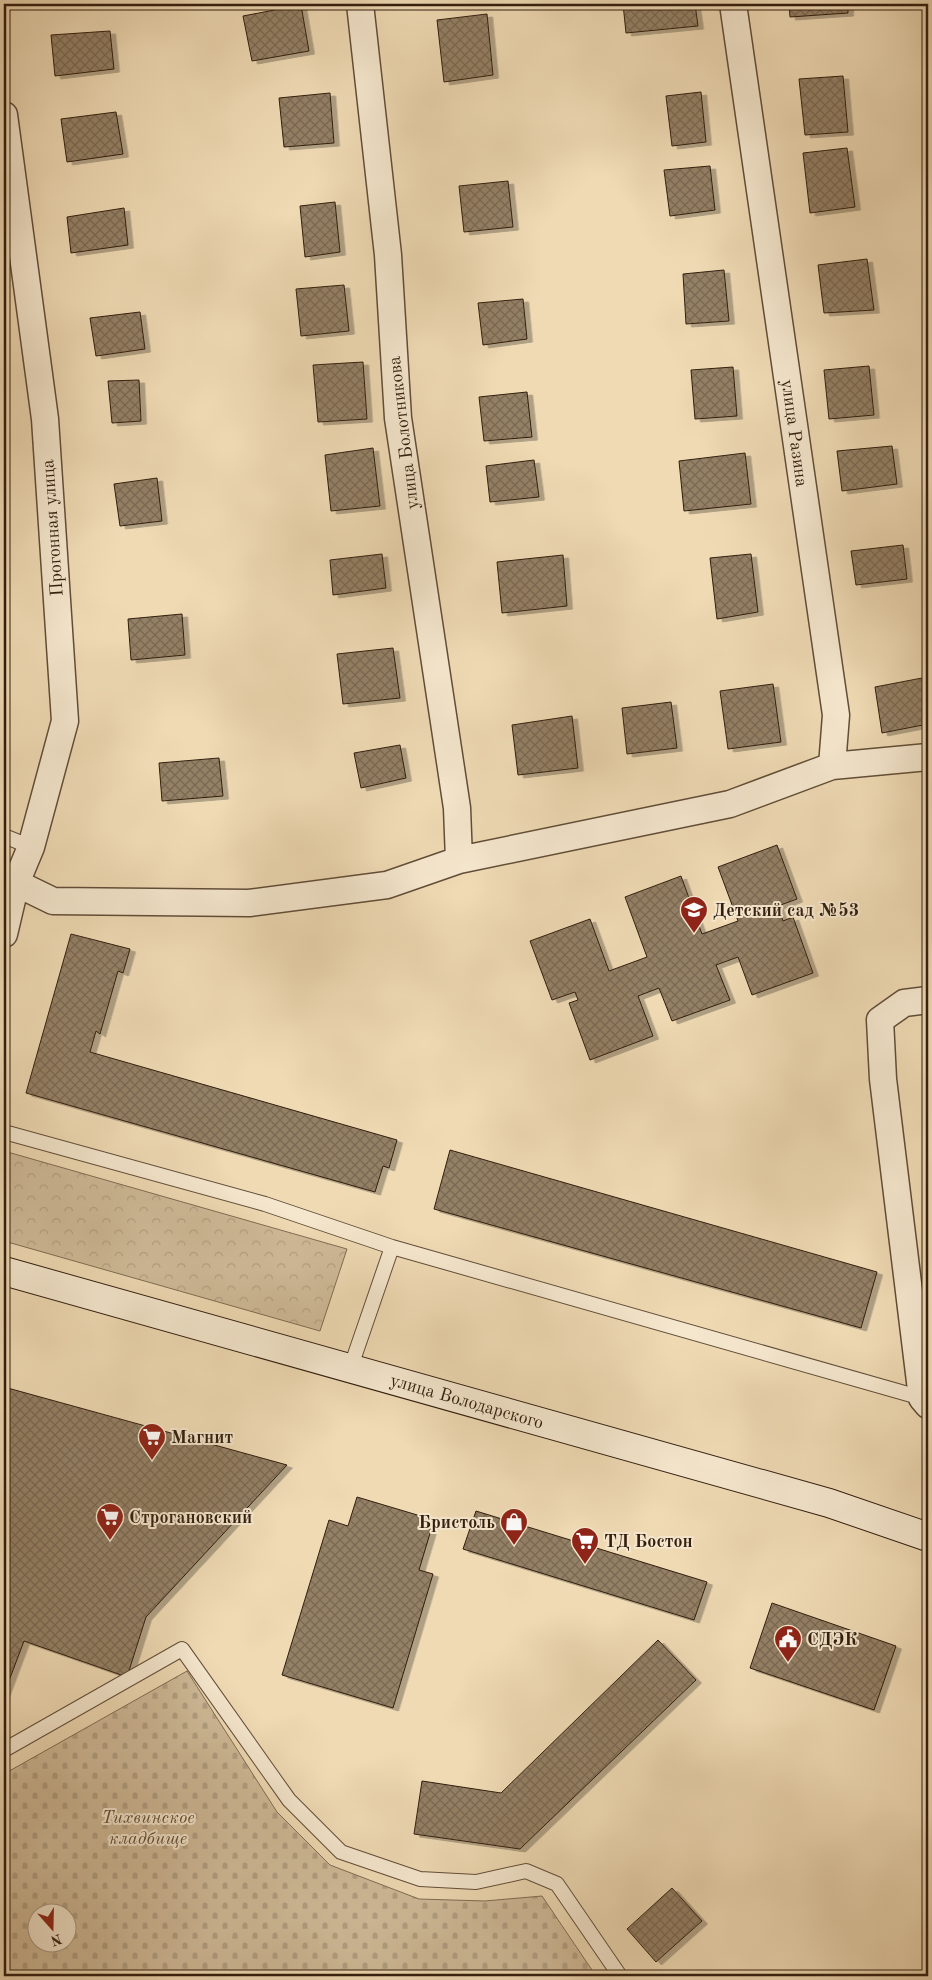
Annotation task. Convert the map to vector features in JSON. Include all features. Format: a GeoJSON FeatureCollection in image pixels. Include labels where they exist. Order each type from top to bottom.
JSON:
{"type":"FeatureCollection","features":[{"type":"Feature","properties":{"kind":"main road","name":"улица Володарского"},"geometry":{"type":"LineString","coordinates":[[4,1271],[830,1504],[928,1537]]}},
{"type":"Feature","properties":{"kind":"street","name":"улица Болотникова"},"geometry":{"type":"LineString","coordinates":[[360,4],[388,255],[398,418],[458,808],[459,860]]}},
{"type":"Feature","properties":{"kind":"street","name":"улица Разина"},"geometry":{"type":"LineString","coordinates":[[733,4],[836,715],[832,766]]}},
{"type":"Feature","properties":{"kind":"street","name":"Прогонная улица"},"geometry":{"type":"LineString","coordinates":[[4,115],[45,419],[65,721],[31,848],[16,883],[4,934]]}},
{"type":"Feature","properties":{"kind":"street"},"geometry":{"type":"LineString","coordinates":[[16,883],[53,901],[249,903],[387,885],[459,860],[730,804],[832,766],[928,757]]}},
{"type":"Feature","properties":{"kind":"street"},"geometry":{"type":"LineString","coordinates":[[925,1401],[883,1079],[880,1020],[904,1003],[928,1000]]}},
{"type":"Feature","properties":{"kind":"lane"},"geometry":{"type":"LineString","coordinates":[[4,836],[31,848]]}},
{"type":"Feature","properties":{"kind":"lane"},"geometry":{"type":"LineString","coordinates":[[4,1132],[265,1204],[392,1247],[925,1401]]}},
{"type":"Feature","properties":{"kind":"lane"},"geometry":{"type":"LineString","coordinates":[[350,1369],[392,1247]]}},
{"type":"Feature","properties":{"kind":"lane"},"geometry":{"type":"LineString","coordinates":[[4,1750],[182,1648],[289,1800],[341,1852],[420,1879],[476,1882],[526,1871],[556,1884],[620,1976]]}},
{"type":"Feature","properties":{"kind":"green space"},"geometry":{"type":"Polygon","coordinates":[[[4,1151],[347,1249],[320,1331],[4,1241],[4,1151]]]}},
{"type":"Feature","properties":{"kind":"green space","name":"Тихвинское кладбище"},"geometry":{"type":"Polygon","coordinates":[[[187,1671],[277,1812],[330,1865],[419,1899],[485,1901],[542,1896],[596,1976],[4,1976],[4,1774],[187,1671]]]}},
{"type":"Feature","properties":{"kind":"building"},"geometry":{"type":"Polygon","coordinates":[[[623,4],[695,4],[698,26],[626,33],[623,4]]]}},
{"type":"Feature","properties":{"kind":"building"},"geometry":{"type":"Polygon","coordinates":[[[789,4],[848,4],[848,13],[790,17],[789,4]]]}},
{"type":"Feature","properties":{"kind":"building"},"geometry":{"type":"Polygon","coordinates":[[[301,5],[309,51],[252,61],[243,16],[301,5]]]}},
{"type":"Feature","properties":{"kind":"building"},"geometry":{"type":"Polygon","coordinates":[[[487,14],[493,75],[444,82],[437,20],[487,14]]]}},
{"type":"Feature","properties":{"kind":"building"},"geometry":{"type":"Polygon","coordinates":[[[110,31],[114,69],[55,76],[51,35],[110,31]]]}},
{"type":"Feature","properties":{"kind":"building"},"geometry":{"type":"Polygon","coordinates":[[[843,76],[848,132],[805,135],[799,79],[843,76]]]}},
{"type":"Feature","properties":{"kind":"building"},"geometry":{"type":"Polygon","coordinates":[[[701,92],[706,142],[672,146],[666,96],[701,92]]]}},
{"type":"Feature","properties":{"kind":"building"},"geometry":{"type":"Polygon","coordinates":[[[330,93],[334,143],[284,147],[279,98],[330,93]]]}},
{"type":"Feature","properties":{"kind":"building"},"geometry":{"type":"Polygon","coordinates":[[[116,112],[123,154],[67,162],[61,119],[116,112]]]}},
{"type":"Feature","properties":{"kind":"building"},"geometry":{"type":"Polygon","coordinates":[[[847,148],[855,207],[810,213],[803,153],[847,148]]]}},
{"type":"Feature","properties":{"kind":"building"},"geometry":{"type":"Polygon","coordinates":[[[710,166],[715,210],[670,216],[664,170],[710,166]]]}},
{"type":"Feature","properties":{"kind":"building"},"geometry":{"type":"Polygon","coordinates":[[[508,181],[513,227],[464,232],[459,186],[508,181]]]}},
{"type":"Feature","properties":{"kind":"building"},"geometry":{"type":"Polygon","coordinates":[[[335,202],[340,252],[305,257],[300,206],[335,202]]]}},
{"type":"Feature","properties":{"kind":"building"},"geometry":{"type":"Polygon","coordinates":[[[124,208],[128,245],[71,253],[67,217],[124,208]]]}},
{"type":"Feature","properties":{"kind":"building"},"geometry":{"type":"Polygon","coordinates":[[[867,259],[874,310],[824,313],[818,265],[867,259]]]}},
{"type":"Feature","properties":{"kind":"building"},"geometry":{"type":"Polygon","coordinates":[[[724,270],[729,321],[686,324],[683,274],[724,270]]]}},
{"type":"Feature","properties":{"kind":"building"},"geometry":{"type":"Polygon","coordinates":[[[344,285],[349,331],[301,336],[296,289],[344,285]]]}},
{"type":"Feature","properties":{"kind":"building"},"geometry":{"type":"Polygon","coordinates":[[[523,299],[527,339],[483,345],[478,303],[523,299]]]}},
{"type":"Feature","properties":{"kind":"building"},"geometry":{"type":"Polygon","coordinates":[[[140,312],[145,349],[96,356],[90,318],[140,312]]]}},
{"type":"Feature","properties":{"kind":"building"},"geometry":{"type":"Polygon","coordinates":[[[363,362],[367,419],[318,422],[313,365],[363,362]]]}},
{"type":"Feature","properties":{"kind":"building"},"geometry":{"type":"Polygon","coordinates":[[[869,366],[874,415],[829,419],[824,370],[869,366]]]}},
{"type":"Feature","properties":{"kind":"building"},"geometry":{"type":"Polygon","coordinates":[[[733,367],[737,416],[695,419],[691,370],[733,367]]]}},
{"type":"Feature","properties":{"kind":"building"},"geometry":{"type":"Polygon","coordinates":[[[139,380],[141,421],[112,423],[108,381],[139,380]]]}},
{"type":"Feature","properties":{"kind":"building"},"geometry":{"type":"Polygon","coordinates":[[[527,392],[532,437],[484,441],[479,397],[527,392]]]}},
{"type":"Feature","properties":{"kind":"building"},"geometry":{"type":"Polygon","coordinates":[[[892,446],[897,484],[842,491],[837,451],[892,446]]]}},
{"type":"Feature","properties":{"kind":"building"},"geometry":{"type":"Polygon","coordinates":[[[373,448],[380,506],[331,511],[325,455],[373,448]]]}},
{"type":"Feature","properties":{"kind":"building"},"geometry":{"type":"Polygon","coordinates":[[[745,453],[751,504],[684,511],[679,461],[745,453]]]}},
{"type":"Feature","properties":{"kind":"building"},"geometry":{"type":"Polygon","coordinates":[[[534,460],[539,497],[490,502],[486,466],[534,460]]]}},
{"type":"Feature","properties":{"kind":"building"},"geometry":{"type":"Polygon","coordinates":[[[157,478],[162,521],[120,526],[114,484],[157,478]]]}},
{"type":"Feature","properties":{"kind":"building"},"geometry":{"type":"Polygon","coordinates":[[[903,545],[907,579],[856,585],[851,551],[903,545]]]}},
{"type":"Feature","properties":{"kind":"building"},"geometry":{"type":"Polygon","coordinates":[[[382,554],[386,588],[333,595],[330,560],[382,554]]]}},
{"type":"Feature","properties":{"kind":"building"},"geometry":{"type":"Polygon","coordinates":[[[751,554],[758,612],[717,619],[710,558],[751,554]]]}},
{"type":"Feature","properties":{"kind":"building"},"geometry":{"type":"Polygon","coordinates":[[[563,555],[567,606],[502,613],[497,562],[563,555]]]}},
{"type":"Feature","properties":{"kind":"building"},"geometry":{"type":"Polygon","coordinates":[[[182,614],[185,655],[131,660],[128,619],[182,614]]]}},
{"type":"Feature","properties":{"kind":"building"},"geometry":{"type":"Polygon","coordinates":[[[393,648],[400,698],[343,704],[337,654],[393,648]]]}},
{"type":"Feature","properties":{"kind":"building"},"geometry":{"type":"Polygon","coordinates":[[[922,678],[928,724],[882,733],[875,687],[922,678]]]}},
{"type":"Feature","properties":{"kind":"building"},"geometry":{"type":"Polygon","coordinates":[[[773,684],[781,742],[728,749],[720,691],[773,684]]]}},
{"type":"Feature","properties":{"kind":"building"},"geometry":{"type":"Polygon","coordinates":[[[671,702],[677,748],[627,754],[622,708],[671,702]]]}},
{"type":"Feature","properties":{"kind":"building"},"geometry":{"type":"Polygon","coordinates":[[[572,716],[578,768],[518,775],[512,725],[572,716]]]}},
{"type":"Feature","properties":{"kind":"building"},"geometry":{"type":"Polygon","coordinates":[[[400,745],[406,778],[361,788],[354,753],[400,745]]]}},
{"type":"Feature","properties":{"kind":"building"},"geometry":{"type":"Polygon","coordinates":[[[219,758],[223,796],[162,801],[159,763],[219,758]]]}},
{"type":"Feature","properties":{"kind":"building"},"geometry":{"type":"Polygon","coordinates":[[[777,845],[797,899],[778,906],[783,921],[793,917],[813,973],[752,995],[738,957],[716,965],[730,1000],[672,1021],[659,988],[638,996],[653,1036],[590,1060],[569,1003],[578,1000],[575,992],[552,1000],[530,941],[590,919],[609,971],[647,957],[625,897],[681,876],[702,934],[738,921],[718,867],[777,845]]]}},
{"type":"Feature","properties":{"kind":"building"},"geometry":{"type":"Polygon","coordinates":[[[71,934],[130,949],[123,973],[118,971],[100,1034],[96,1031],[90,1052],[397,1140],[389,1168],[383,1166],[375,1192],[26,1093],[71,934]]]}},
{"type":"Feature","properties":{"kind":"building"},"geometry":{"type":"Polygon","coordinates":[[[450,1150],[877,1272],[861,1328],[434,1209],[450,1150]]]}},
{"type":"Feature","properties":{"kind":"building","name":"Строгановский"},"geometry":{"type":"Polygon","coordinates":[[[4,1387],[287,1465],[146,1617],[127,1677],[24,1641],[4,1694],[4,1387]]]}},
{"type":"Feature","properties":{"kind":"building"},"geometry":{"type":"Polygon","coordinates":[[[357,1497],[434,1520],[419,1570],[433,1574],[393,1708],[282,1675],[329,1520],[348,1526],[357,1497]]]}},
{"type":"Feature","properties":{"kind":"building","name":"ТД Бостон"},"geometry":{"type":"Polygon","coordinates":[[[476,1511],[707,1582],[694,1620],[463,1549],[476,1511]]]}},
{"type":"Feature","properties":{"kind":"building"},"geometry":{"type":"Polygon","coordinates":[[[772,1603],[896,1646],[874,1710],[750,1668],[772,1603]]]}},
{"type":"Feature","properties":{"kind":"building"},"geometry":{"type":"Polygon","coordinates":[[[658,1640],[696,1680],[520,1849],[414,1834],[422,1781],[501,1793],[658,1640]]]}},
{"type":"Feature","properties":{"kind":"building"},"geometry":{"type":"Polygon","coordinates":[[[672,1888],[702,1921],[656,1962],[627,1929],[672,1888]]]}},
{"type":"Feature","properties":{"kind":"place","name":"Детский сад №53"},"geometry":{"type":"Point","coordinates":[694,934]}},
{"type":"Feature","properties":{"kind":"place","name":"Магнит"},"geometry":{"type":"Point","coordinates":[152,1461]}},
{"type":"Feature","properties":{"kind":"place","name":"Строгановский"},"geometry":{"type":"Point","coordinates":[110,1541]}},
{"type":"Feature","properties":{"kind":"place","name":"Бристоль"},"geometry":{"type":"Point","coordinates":[514,1546]}},
{"type":"Feature","properties":{"kind":"place","name":"ТД Бостон"},"geometry":{"type":"Point","coordinates":[585,1565]}},
{"type":"Feature","properties":{"kind":"place","name":"СДЭК"},"geometry":{"type":"Point","coordinates":[788,1663]}}]}
